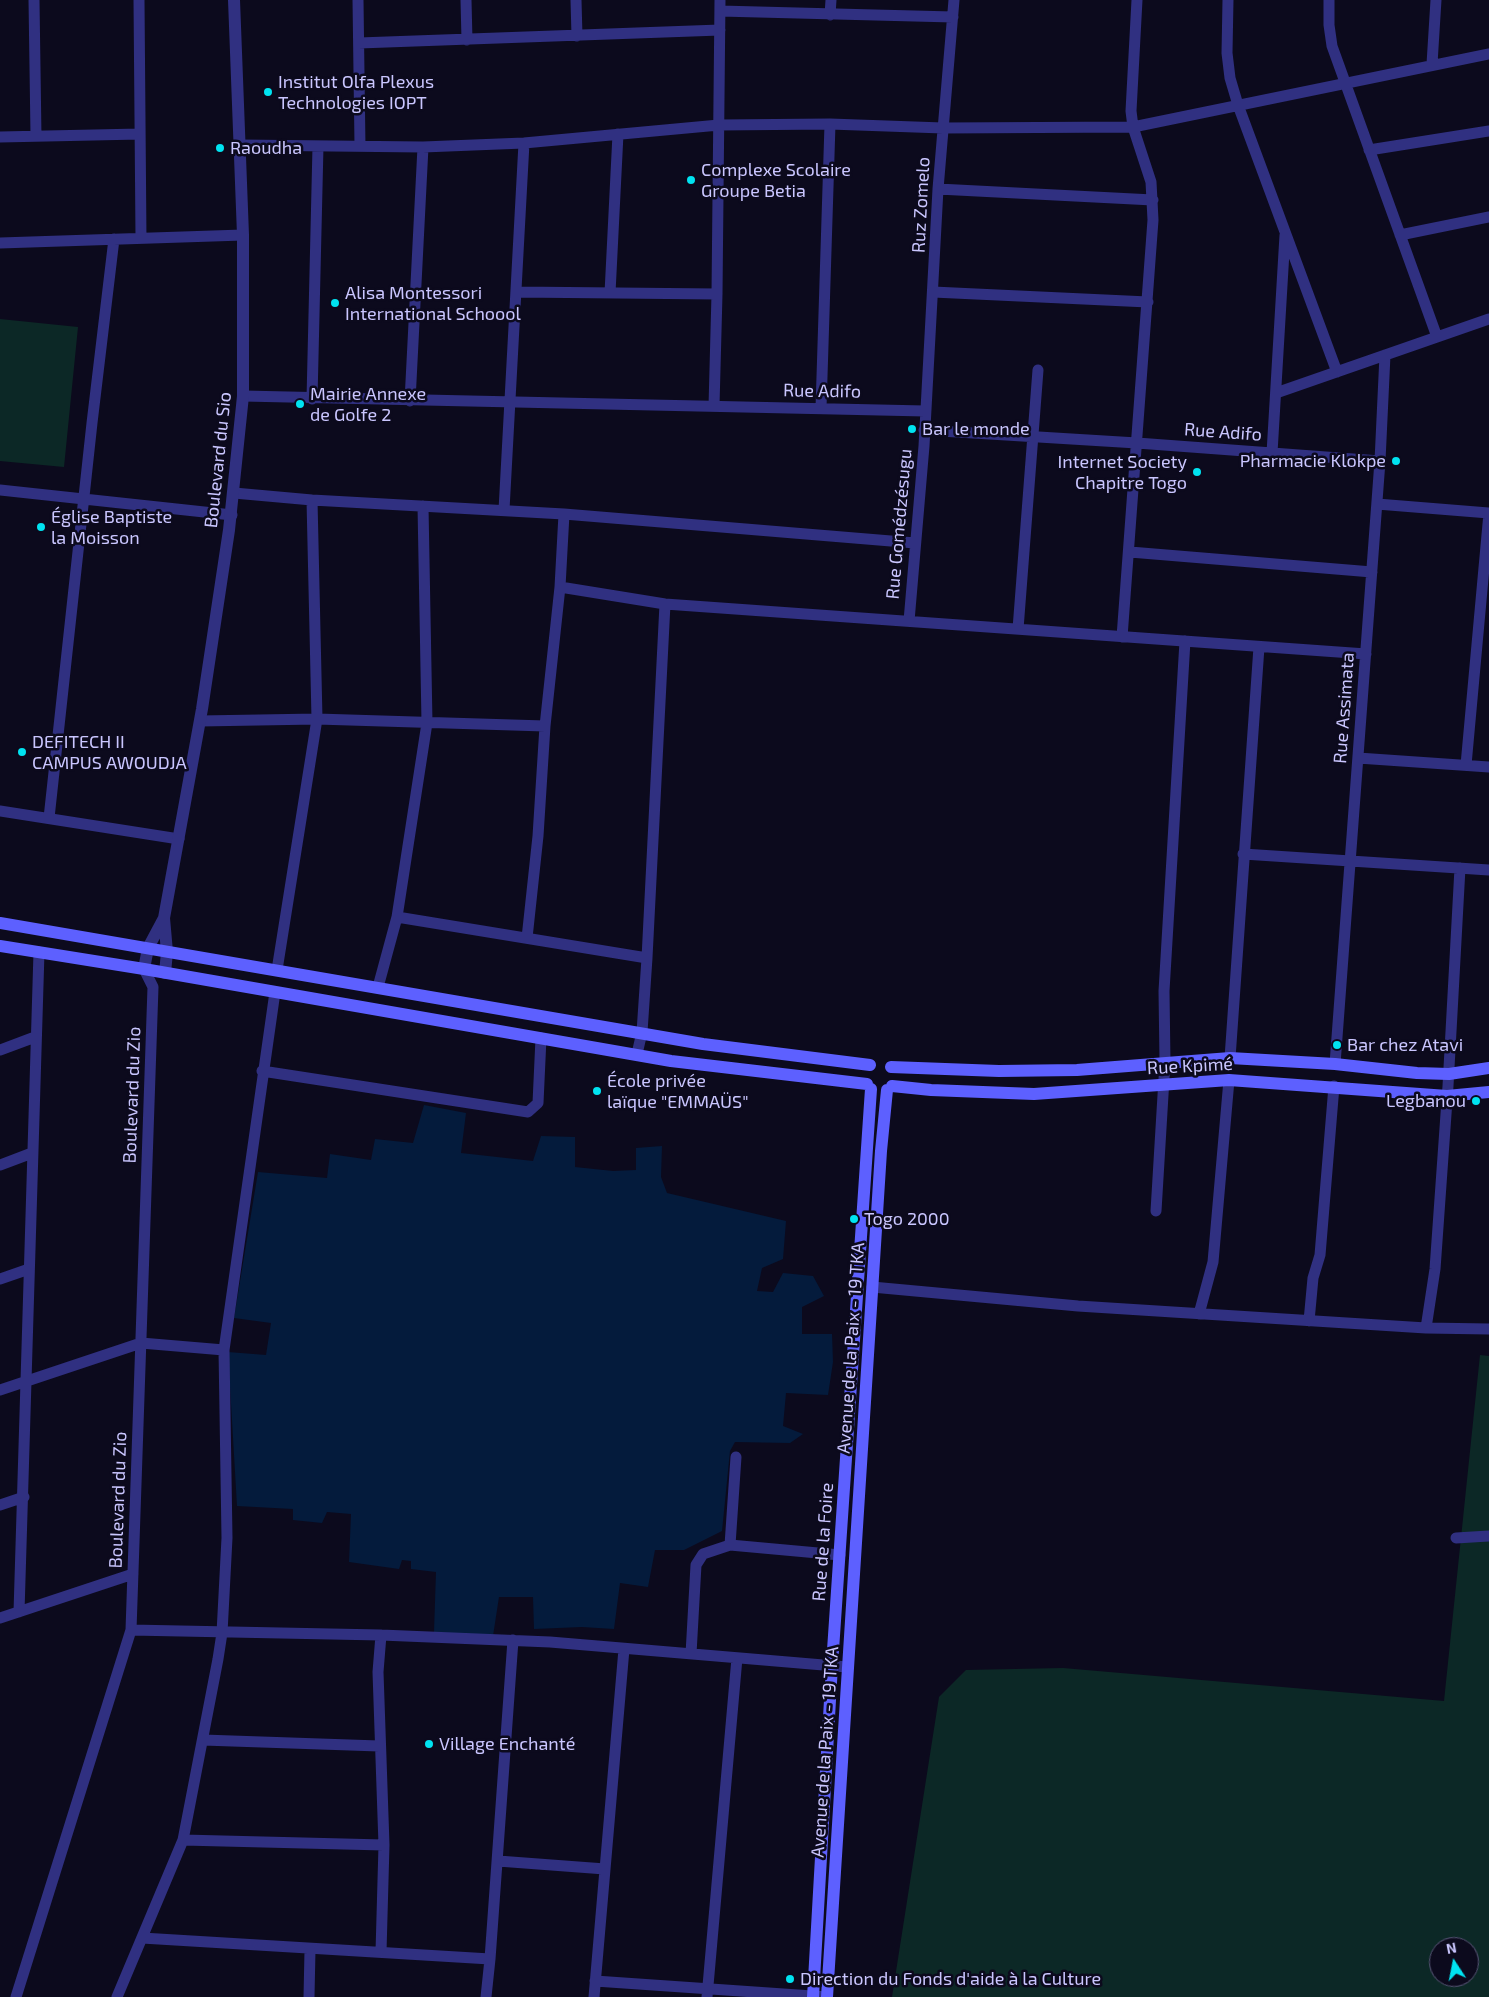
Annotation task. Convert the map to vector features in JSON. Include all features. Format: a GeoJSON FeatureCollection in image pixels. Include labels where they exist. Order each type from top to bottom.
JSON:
{"type":"FeatureCollection","features":[{"type":"Feature","properties":{"kind":"main road"},"geometry":{"type":"LineString","coordinates":[[0,924],[642,1032],[703,1044],[870,1065],[883,1062],[892,1066],[1045,1070],[1230,1058],[1335,1064],[1449,1074],[1489,1068]]}},
{"type":"Feature","properties":{"kind":"main road"},"geometry":{"type":"LineString","coordinates":[[0,946],[165,972],[698,1065],[869,1086],[881,1092],[890,1088],[895,1076],[892,1066]]}},
{"type":"Feature","properties":{"kind":"main road"},"geometry":{"type":"LineString","coordinates":[[869,1086],[865,1074],[870,1065]]}},
{"type":"Feature","properties":{"kind":"main road","name":"Rue Kpimé"},"geometry":{"type":"LineString","coordinates":[[890,1088],[1034,1094],[1079,1092],[1164,1083],[1229,1080],[1334,1086],[1447,1096],[1489,1092]]}},
{"type":"Feature","properties":{"kind":"main road","name":"Rue de la Foire"},"geometry":{"type":"LineString","coordinates":[[813,1996],[869,1086]]}},
{"type":"Feature","properties":{"kind":"main road","name":"Avenue de la Paix - 19 TKA"},"geometry":{"type":"LineString","coordinates":[[827,1997],[882,1137],[890,1088]]}},
{"type":"Feature","properties":{"kind":"street"},"geometry":{"type":"LineString","coordinates":[[34,0],[36,136]]}},
{"type":"Feature","properties":{"kind":"street"},"geometry":{"type":"LineString","coordinates":[[139,0],[141,238]]}},
{"type":"Feature","properties":{"kind":"street","name":"Boulevard du Sio"},"geometry":{"type":"LineString","coordinates":[[165,972],[167,952],[164,918],[200,721],[232,515],[243,396],[243,235],[234,0]]}},
{"type":"Feature","properties":{"kind":"street"},"geometry":{"type":"LineString","coordinates":[[358,0],[360,146]]}},
{"type":"Feature","properties":{"kind":"street"},"geometry":{"type":"LineString","coordinates":[[466,0],[467,40]]}},
{"type":"Feature","properties":{"kind":"street"},"geometry":{"type":"LineString","coordinates":[[576,0],[577,36]]}},
{"type":"Feature","properties":{"kind":"street"},"geometry":{"type":"LineString","coordinates":[[830,15],[831,0]]}},
{"type":"Feature","properties":{"kind":"street","name":"Ruz Zomelo"},"geometry":{"type":"LineString","coordinates":[[925,411],[938,189],[954,0]]}},
{"type":"Feature","properties":{"kind":"street"},"geometry":{"type":"LineString","coordinates":[[1122,637],[1148,302],[1153,200],[1151,182],[1130,112],[1137,0]]}},
{"type":"Feature","properties":{"kind":"street"},"geometry":{"type":"LineString","coordinates":[[1228,0],[1227,53],[1230,78],[1238,105],[1337,372]]}},
{"type":"Feature","properties":{"kind":"street"},"geometry":{"type":"LineString","coordinates":[[1329,0],[1329,25],[1332,46],[1437,337]]}},
{"type":"Feature","properties":{"kind":"street"},"geometry":{"type":"LineString","coordinates":[[1432,64],[1436,0]]}},
{"type":"Feature","properties":{"kind":"street"},"geometry":{"type":"LineString","coordinates":[[714,406],[720,5],[830,15],[953,17]]}},
{"type":"Feature","properties":{"kind":"street"},"geometry":{"type":"LineString","coordinates":[[359,43],[720,30]]}},
{"type":"Feature","properties":{"kind":"street"},"geometry":{"type":"LineString","coordinates":[[240,145],[423,146],[524,143],[719,125],[830,124],[943,128],[1133,127],[1432,64],[1489,54]]}},
{"type":"Feature","properties":{"kind":"street"},"geometry":{"type":"LineString","coordinates":[[821,408],[830,124]]}},
{"type":"Feature","properties":{"kind":"street"},"geometry":{"type":"LineString","coordinates":[[1369,150],[1489,131]]}},
{"type":"Feature","properties":{"kind":"street"},"geometry":{"type":"LineString","coordinates":[[0,137],[140,134]]}},
{"type":"Feature","properties":{"kind":"street"},"geometry":{"type":"LineString","coordinates":[[610,293],[618,134]]}},
{"type":"Feature","properties":{"kind":"street"},"geometry":{"type":"LineString","coordinates":[[504,510],[524,143]]}},
{"type":"Feature","properties":{"kind":"street"},"geometry":{"type":"LineString","coordinates":[[312,400],[318,146]]}},
{"type":"Feature","properties":{"kind":"street"},"geometry":{"type":"LineString","coordinates":[[410,401],[423,146]]}},
{"type":"Feature","properties":{"kind":"street"},"geometry":{"type":"LineString","coordinates":[[938,189],[1153,200]]}},
{"type":"Feature","properties":{"kind":"street"},"geometry":{"type":"LineString","coordinates":[[1400,235],[1489,217]]}},
{"type":"Feature","properties":{"kind":"street"},"geometry":{"type":"LineString","coordinates":[[1272,453],[1285,228]]}},
{"type":"Feature","properties":{"kind":"street"},"geometry":{"type":"LineString","coordinates":[[0,243],[243,235]]}},
{"type":"Feature","properties":{"kind":"street"},"geometry":{"type":"LineString","coordinates":[[49,818],[83,498],[114,239]]}},
{"type":"Feature","properties":{"kind":"street"},"geometry":{"type":"LineString","coordinates":[[517,292],[717,294]]}},
{"type":"Feature","properties":{"kind":"street"},"geometry":{"type":"LineString","coordinates":[[933,292],[1148,302]]}},
{"type":"Feature","properties":{"kind":"street"},"geometry":{"type":"LineString","coordinates":[[1276,393],[1489,319]]}},
{"type":"Feature","properties":{"kind":"street","name":"Rue Assimata"},"geometry":{"type":"LineString","coordinates":[[1335,1064],[1352,862],[1380,461],[1385,355]]}},
{"type":"Feature","properties":{"kind":"street"},"geometry":{"type":"LineString","coordinates":[[1018,629],[1038,370]]}},
{"type":"Feature","properties":{"kind":"street","name":"Rue Adifo"},"geometry":{"type":"LineString","coordinates":[[243,396],[312,400],[925,411]]}},
{"type":"Feature","properties":{"kind":"street"},"geometry":{"type":"LineString","coordinates":[[924,430],[925,411]]}},
{"type":"Feature","properties":{"kind":"street","name":"Rue Adifo"},"geometry":{"type":"LineString","coordinates":[[924,430],[1380,461]]}},
{"type":"Feature","properties":{"kind":"street","name":"Rue Gomédzésugu"},"geometry":{"type":"LineString","coordinates":[[909,621],[924,430]]}},
{"type":"Feature","properties":{"kind":"street"},"geometry":{"type":"LineString","coordinates":[[0,490],[232,515]]}},
{"type":"Feature","properties":{"kind":"street"},"geometry":{"type":"LineString","coordinates":[[234,493],[312,500],[564,514],[915,543]]}},
{"type":"Feature","properties":{"kind":"street"},"geometry":{"type":"LineString","coordinates":[[277,970],[317,719],[312,500]]}},
{"type":"Feature","properties":{"kind":"street"},"geometry":{"type":"LineString","coordinates":[[1377,504],[1489,513],[1466,765]]}},
{"type":"Feature","properties":{"kind":"street"},"geometry":{"type":"LineString","coordinates":[[378,987],[397,917],[427,723],[423,506]]}},
{"type":"Feature","properties":{"kind":"street"},"geometry":{"type":"LineString","coordinates":[[527,938],[538,836],[545,726],[560,588],[564,514]]}},
{"type":"Feature","properties":{"kind":"street"},"geometry":{"type":"LineString","coordinates":[[1130,552],[1372,572]]}},
{"type":"Feature","properties":{"kind":"street"},"geometry":{"type":"LineString","coordinates":[[560,588],[665,604],[1366,654]]}},
{"type":"Feature","properties":{"kind":"street"},"geometry":{"type":"LineString","coordinates":[[637,1054],[642,1032],[648,958],[665,604]]}},
{"type":"Feature","properties":{"kind":"street"},"geometry":{"type":"LineString","coordinates":[[1156,1210],[1165,1062],[1164,991],[1185,641]]}},
{"type":"Feature","properties":{"kind":"street"},"geometry":{"type":"LineString","coordinates":[[1230,1058],[1259,647]]}},
{"type":"Feature","properties":{"kind":"street"},"geometry":{"type":"LineString","coordinates":[[200,721],[317,719],[545,726]]}},
{"type":"Feature","properties":{"kind":"street"},"geometry":{"type":"LineString","coordinates":[[1358,758],[1489,767]]}},
{"type":"Feature","properties":{"kind":"street"},"geometry":{"type":"LineString","coordinates":[[0,811],[179,840]]}},
{"type":"Feature","properties":{"kind":"street"},"geometry":{"type":"LineString","coordinates":[[1243,854],[1489,870]]}},
{"type":"Feature","properties":{"kind":"street"},"geometry":{"type":"LineString","coordinates":[[1426,1328],[1434,1269],[1449,1074],[1460,868]]}},
{"type":"Feature","properties":{"kind":"street"},"geometry":{"type":"LineString","coordinates":[[397,917],[648,958]]}},
{"type":"Feature","properties":{"kind":"street","name":"Boulevard du Sio"},"geometry":{"type":"LineString","coordinates":[[144,969],[148,948],[164,918]]}},
{"type":"Feature","properties":{"kind":"street"},"geometry":{"type":"LineString","coordinates":[[19,1612],[24,1497],[25,1380],[39,952]]}},
{"type":"Feature","properties":{"kind":"street","name":"Boulevard du Zio"},"geometry":{"type":"LineString","coordinates":[[16,1997],[131,1630],[153,987],[144,969]]}},
{"type":"Feature","properties":{"kind":"street"},"geometry":{"type":"LineString","coordinates":[[153,987],[165,972]]}},
{"type":"Feature","properties":{"kind":"street"},"geometry":{"type":"LineString","coordinates":[[117,1997],[183,1840],[222,1633],[227,1510],[224,1350],[274,992]]}},
{"type":"Feature","properties":{"kind":"street"},"geometry":{"type":"LineString","coordinates":[[0,1050],[35,1037]]}},
{"type":"Feature","properties":{"kind":"street"},"geometry":{"type":"LineString","coordinates":[[262,1070],[528,1112],[538,1103],[541,1038]]}},
{"type":"Feature","properties":{"kind":"street"},"geometry":{"type":"LineString","coordinates":[[1199,1314],[1213,1262],[1229,1080]]}},
{"type":"Feature","properties":{"kind":"street"},"geometry":{"type":"LineString","coordinates":[[1309,1321],[1313,1278],[1320,1255],[1334,1086]]}},
{"type":"Feature","properties":{"kind":"street"},"geometry":{"type":"LineString","coordinates":[[0,1165],[32,1153]]}},
{"type":"Feature","properties":{"kind":"street"},"geometry":{"type":"LineString","coordinates":[[0,1280],[29,1269]]}},
{"type":"Feature","properties":{"kind":"street"},"geometry":{"type":"LineString","coordinates":[[872,1287],[1078,1306],[1426,1328],[1489,1329]]}},
{"type":"Feature","properties":{"kind":"street"},"geometry":{"type":"LineString","coordinates":[[0,1390],[25,1380],[141,1343],[224,1350]]}},
{"type":"Feature","properties":{"kind":"street"},"geometry":{"type":"LineString","coordinates":[[730,1545],[736,1457]]}},
{"type":"Feature","properties":{"kind":"street"},"geometry":{"type":"LineString","coordinates":[[0,1505],[24,1497]]}},
{"type":"Feature","properties":{"kind":"street"},"geometry":{"type":"LineString","coordinates":[[1456,1538],[1489,1536]]}},
{"type":"Feature","properties":{"kind":"street"},"geometry":{"type":"LineString","coordinates":[[691,1654],[696,1565],[703,1554],[730,1545],[840,1555]]}},
{"type":"Feature","properties":{"kind":"street"},"geometry":{"type":"LineString","coordinates":[[0,1618],[134,1574]]}},
{"type":"Feature","properties":{"kind":"street"},"geometry":{"type":"LineString","coordinates":[[131,1630],[381,1635],[513,1640],[848,1667]]}},
{"type":"Feature","properties":{"kind":"street"},"geometry":{"type":"LineString","coordinates":[[381,1635],[378,1665],[379,1746],[384,1845],[381,1952]]}},
{"type":"Feature","properties":{"kind":"street"},"geometry":{"type":"LineString","coordinates":[[486,1997],[498,1861],[513,1640]]}},
{"type":"Feature","properties":{"kind":"street"},"geometry":{"type":"LineString","coordinates":[[594,1997],[624,1649]]}},
{"type":"Feature","properties":{"kind":"street"},"geometry":{"type":"LineString","coordinates":[[708,1994],[737,1658]]}},
{"type":"Feature","properties":{"kind":"street"},"geometry":{"type":"LineString","coordinates":[[203,1740],[379,1746]]}},
{"type":"Feature","properties":{"kind":"street"},"geometry":{"type":"LineString","coordinates":[[183,1840],[384,1845]]}},
{"type":"Feature","properties":{"kind":"street"},"geometry":{"type":"LineString","coordinates":[[498,1861],[605,1869]]}},
{"type":"Feature","properties":{"kind":"street"},"geometry":{"type":"LineString","coordinates":[[142,1938],[490,1960]]}},
{"type":"Feature","properties":{"kind":"street"},"geometry":{"type":"LineString","coordinates":[[309,1997],[310,1950]]}},
{"type":"Feature","properties":{"kind":"street"},"geometry":{"type":"LineString","coordinates":[[595,1981],[708,1994],[827,1997]]}},
{"type":"Feature","properties":{"kind":"green space"},"geometry":{"type":"Polygon","coordinates":[[[0,319],[78,327],[64,467],[0,461],[0,319]]]}},
{"type":"Feature","properties":{"kind":"green space"},"geometry":{"type":"Polygon","coordinates":[[[1480,1355],[1489,1356],[1489,1997],[892,1997],[939,1697],[966,1670],[1063,1668],[1444,1701],[1480,1355]]]}},
{"type":"Feature","properties":{"kind":"water"},"geometry":{"type":"Polygon","coordinates":[[[424,1105],[466,1113],[461,1153],[533,1161],[541,1136],[575,1137],[575,1167],[613,1171],[636,1170],[636,1148],[662,1146],[661,1177],[667,1193],[786,1221],[783,1259],[762,1268],[757,1291],[773,1292],[783,1273],[813,1276],[824,1296],[802,1307],[802,1334],[832,1334],[833,1362],[828,1395],[786,1393],[783,1426],[803,1434],[790,1443],[735,1442],[730,1451],[722,1531],[684,1550],[655,1550],[648,1587],[620,1583],[614,1629],[582,1627],[534,1629],[533,1597],[499,1597],[493,1636],[434,1632],[436,1572],[411,1569],[411,1561],[402,1560],[399,1569],[349,1562],[351,1514],[327,1512],[322,1523],[293,1520],[293,1509],[237,1506],[228,1352],[266,1355],[271,1323],[234,1318],[258,1172],[327,1178],[330,1154],[371,1160],[375,1139],[413,1143],[424,1105]]]}},
{"type":"Feature","properties":{"kind":"place","name":"Institut Olfa Plexus Technologies IOPT"},"geometry":{"type":"Point","coordinates":[268,92]}},
{"type":"Feature","properties":{"kind":"place","name":"Raoudha"},"geometry":{"type":"Point","coordinates":[220,148]}},
{"type":"Feature","properties":{"kind":"place","name":"Complexe Scolaire Groupe Betia"},"geometry":{"type":"Point","coordinates":[691,180]}},
{"type":"Feature","properties":{"kind":"place","name":"Alisa Montessori International Schoool"},"geometry":{"type":"Point","coordinates":[335,303]}},
{"type":"Feature","properties":{"kind":"place","name":"Mairie Annexe de Golfe 2"},"geometry":{"type":"Point","coordinates":[300,404]}},
{"type":"Feature","properties":{"kind":"place","name":"Bar le monde"},"geometry":{"type":"Point","coordinates":[912,429]}},
{"type":"Feature","properties":{"kind":"place","name":"Pharmacie Klokpe"},"geometry":{"type":"Point","coordinates":[1396,461]}},
{"type":"Feature","properties":{"kind":"place","name":"Internet Society Chapitre Togo"},"geometry":{"type":"Point","coordinates":[1197,472]}},
{"type":"Feature","properties":{"kind":"place","name":"Église Baptiste la Moisson"},"geometry":{"type":"Point","coordinates":[41,527]}},
{"type":"Feature","properties":{"kind":"place","name":"DEFITECH II CAMPUS AWOUDJA"},"geometry":{"type":"Point","coordinates":[22,752]}},
{"type":"Feature","properties":{"kind":"place","name":"Bar chez Atavi"},"geometry":{"type":"Point","coordinates":[1337,1045]}},
{"type":"Feature","properties":{"kind":"place","name":"École privée laïque \"EMMAÜS\""},"geometry":{"type":"Point","coordinates":[597,1091]}},
{"type":"Feature","properties":{"kind":"place","name":"Legbanou"},"geometry":{"type":"Point","coordinates":[1476,1101]}},
{"type":"Feature","properties":{"kind":"place","name":"Togo 2000"},"geometry":{"type":"Point","coordinates":[854,1219]}},
{"type":"Feature","properties":{"kind":"place","name":"Village Enchanté"},"geometry":{"type":"Point","coordinates":[429,1744]}},
{"type":"Feature","properties":{"kind":"place","name":"Direction du Fonds d'aide à la Culture"},"geometry":{"type":"Point","coordinates":[790,1979]}}]}
